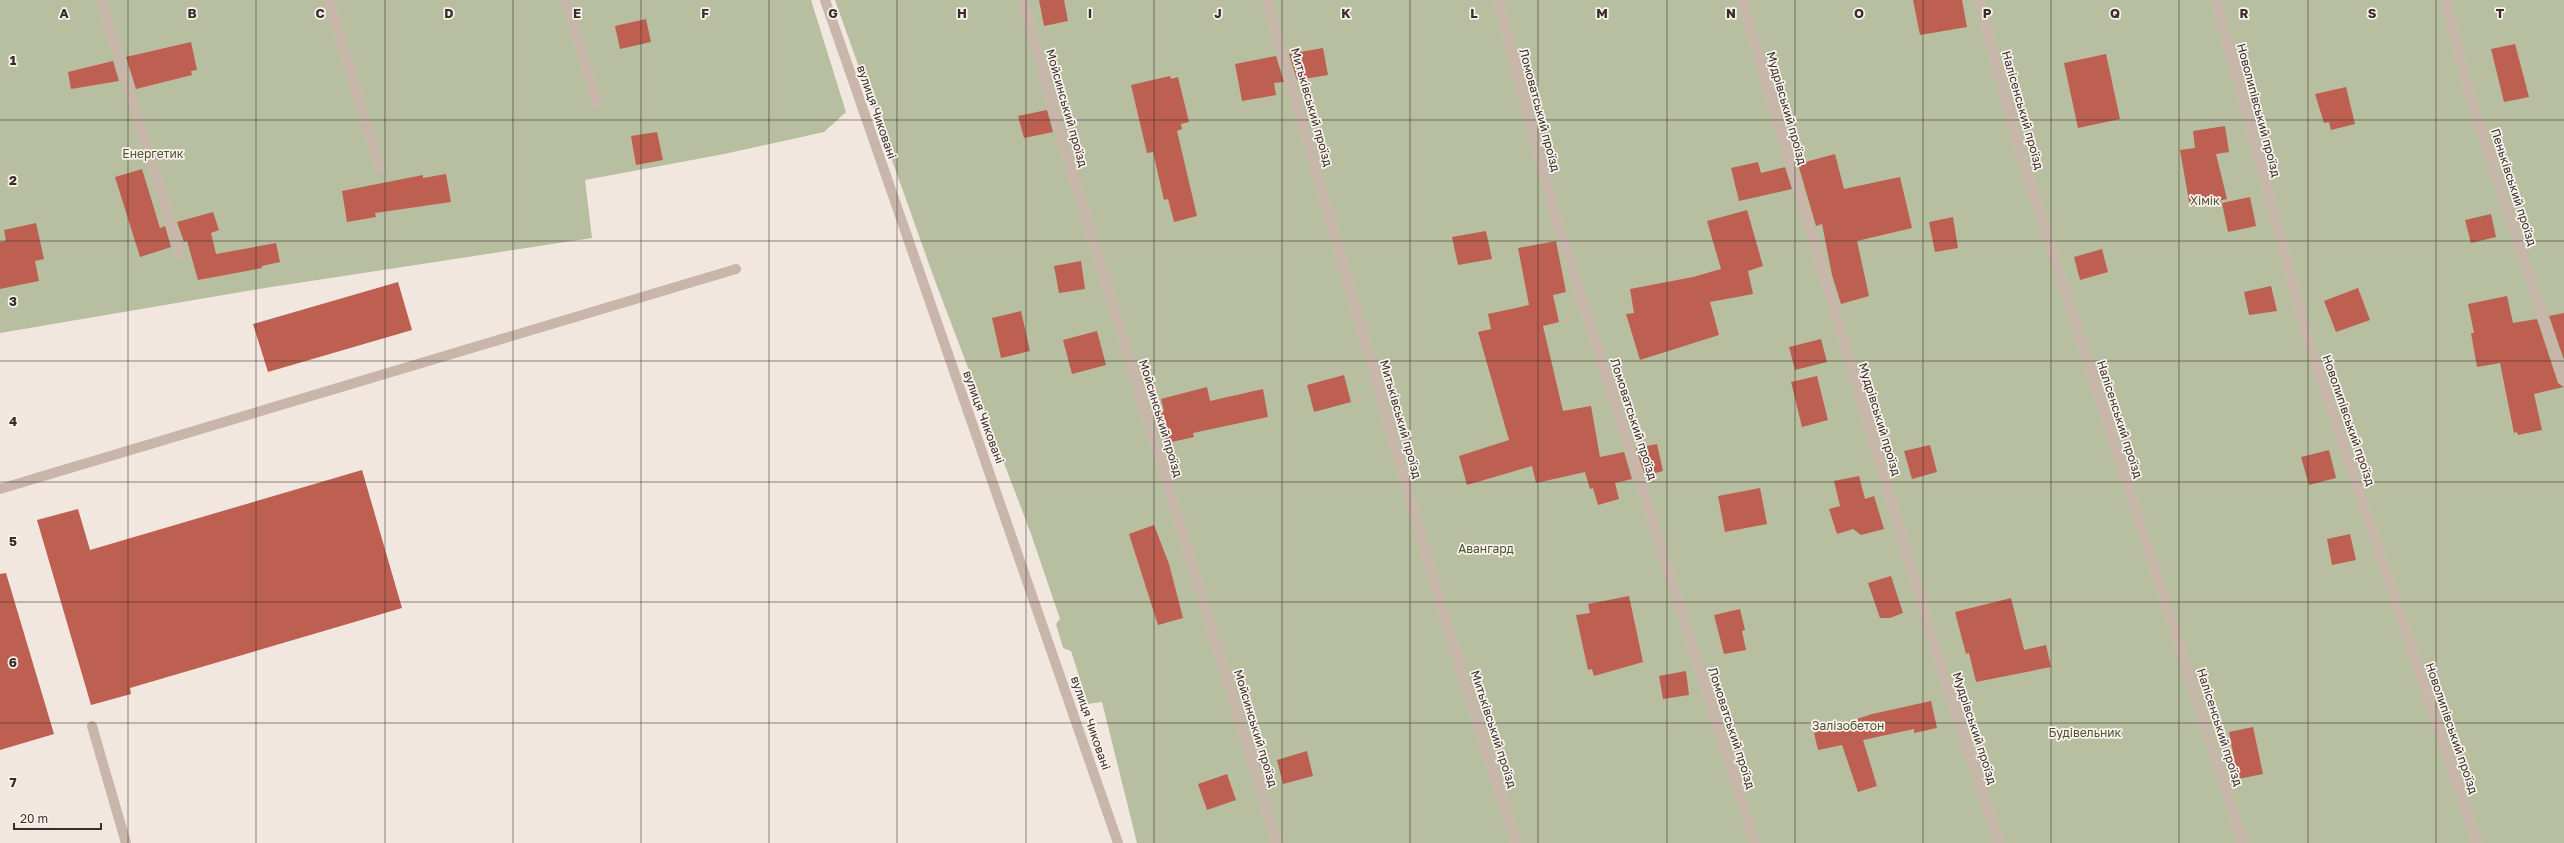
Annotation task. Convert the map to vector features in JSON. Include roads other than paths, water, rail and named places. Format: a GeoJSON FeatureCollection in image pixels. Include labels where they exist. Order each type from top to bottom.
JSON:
{"type":"FeatureCollection","features":[{"type":"Feature","properties":{"kind":"street"},"geometry":{"type":"LineString","coordinates":[[101,0],[181,256]]}},
{"type":"Feature","properties":{"kind":"street"},"geometry":{"type":"LineString","coordinates":[[329,0],[380,169]]}},
{"type":"Feature","properties":{"kind":"street"},"geometry":{"type":"LineString","coordinates":[[566,0],[598,102]]}},
{"type":"Feature","properties":{"kind":"street","name":"вулиця Чиковані"},"geometry":{"type":"LineString","coordinates":[[825,0],[1118,843]]}},
{"type":"Feature","properties":{"kind":"street","name":"Мойсинський проїзд"},"geometry":{"type":"LineString","coordinates":[[1023,0],[1056,119],[1278,843]]}},
{"type":"Feature","properties":{"kind":"street","name":"Митьківський проїзд"},"geometry":{"type":"LineString","coordinates":[[1267,0],[1441,606],[1516,843]]}},
{"type":"Feature","properties":{"kind":"street","name":"Ломоватський проїзд"},"geometry":{"type":"LineString","coordinates":[[1498,0],[1552,205],[1755,843]]}},
{"type":"Feature","properties":{"kind":"street","name":"Мудрівський проїзд"},"geometry":{"type":"LineString","coordinates":[[1742,0],[1936,651],[1999,843]]}},
{"type":"Feature","properties":{"kind":"street","name":"Налісенський проїзд"},"geometry":{"type":"LineString","coordinates":[[1979,0],[2019,148],[2244,843]]}},
{"type":"Feature","properties":{"kind":"street","name":"Новолипівський проїзд"},"geometry":{"type":"LineString","coordinates":[[2216,0],[2309,343],[2477,843]]}},
{"type":"Feature","properties":{"kind":"street","name":"Пеньківський проїзд"},"geometry":{"type":"LineString","coordinates":[[2445,0],[2471,99],[2564,381]]}},
{"type":"Feature","properties":{"kind":"street"},"geometry":{"type":"LineString","coordinates":[[0,489],[736,269]]}},
{"type":"Feature","properties":{"kind":"street"},"geometry":{"type":"LineString","coordinates":[[92,726],[126,843]]}},
{"type":"Feature","properties":{"kind":"park label","name":"Енергетик"},"geometry":{"type":"Point","coordinates":[153,153]}},
{"type":"Feature","properties":{"kind":"park label","name":"Хімік"},"geometry":{"type":"Point","coordinates":[2205,200]}},
{"type":"Feature","properties":{"kind":"park label","name":"Авангард"},"geometry":{"type":"Point","coordinates":[1486,548]}},
{"type":"Feature","properties":{"kind":"park label","name":"Залізобетон"},"geometry":{"type":"Point","coordinates":[1848,725]}},
{"type":"Feature","properties":{"kind":"park label","name":"Будівельник"},"geometry":{"type":"Point","coordinates":[2085,732]}}]}
